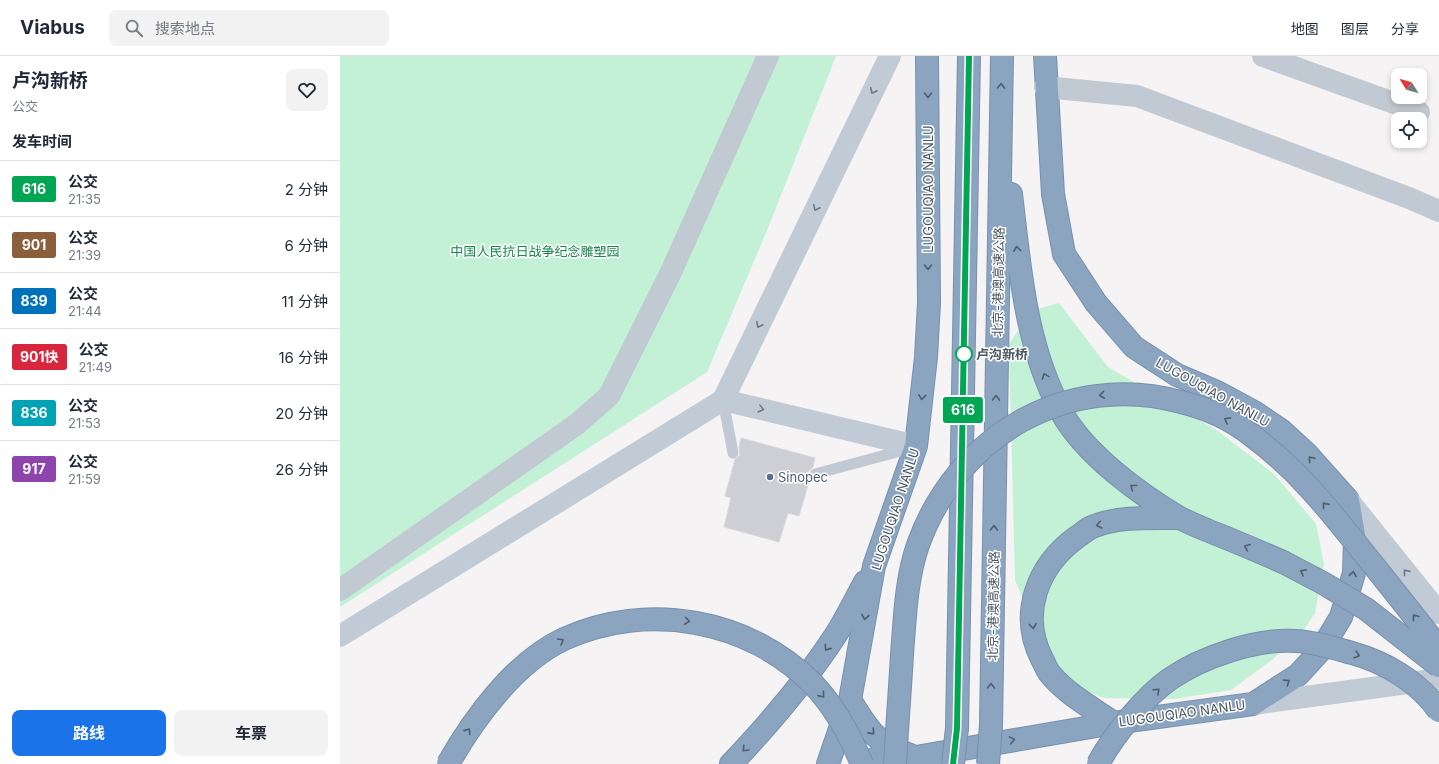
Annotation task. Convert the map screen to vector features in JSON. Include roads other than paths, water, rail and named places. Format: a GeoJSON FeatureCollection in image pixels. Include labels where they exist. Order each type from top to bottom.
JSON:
{"type":"FeatureCollection","features":[{"type":"Feature","properties":{"kind":"highway","name":"LUGOUQIAO NANLU"},"geometry":{"type":"LineString","coordinates":[[828,764],[850,700],[874,566],[916,446],[926,356],[929,303],[928,56]]}},
{"type":"Feature","properties":{"kind":"highway"},"geometry":{"type":"LineString","coordinates":[[953,764],[957,728],[969,56]]}},
{"type":"Feature","properties":{"kind":"highway","name":"北京-港澳高速公路"},"geometry":{"type":"LineString","coordinates":[[988,764],[991,725],[1002,56]]}},
{"type":"Feature","properties":{"kind":"highway","name":"LUGOUQIAO NANLU"},"geometry":{"type":"LineString","coordinates":[[863,764],[877,758],[916,757],[1114,723],[1253,704],[1298,675],[1321,650],[1341,617],[1354,573],[1355,542],[1348,500],[1306,453],[1282,431],[1254,412],[1218,392],[1176,375],[1134,347],[1096,303],[1064,254],[1053,194],[1045,87],[1045,56]]}},
{"type":"Feature","properties":{"kind":"highway"},"geometry":{"type":"LineString","coordinates":[[1001,110],[1022,289],[1032,340],[1047,382],[1062,414],[1083,441],[1109,468],[1137,490],[1179,518],[1283,562],[1323,583],[1366,609],[1439,666]]}},
{"type":"Feature","properties":{"kind":"highway"},"geometry":{"type":"LineString","coordinates":[[895,764],[904,630],[910,582],[918,546],[935,509],[954,480],[978,451],[1005,430],[1032,414],[1062,402],[1091,396],[1124,393],[1157,395],[1205,408],[1249,433],[1290,465],[1322,501],[1439,648]]}},
{"type":"Feature","properties":{"kind":"highway"},"geometry":{"type":"LineString","coordinates":[[1114,723],[1075,697],[1050,674],[1037,648],[1032,623],[1033,598],[1046,569],[1067,544],[1092,527],[1127,519],[1179,518]]}},
{"type":"Feature","properties":{"kind":"highway"},"geometry":{"type":"LineString","coordinates":[[731,764],[771,722],[803,682],[836,635],[874,566]]}},
{"type":"Feature","properties":{"kind":"highway"},"geometry":{"type":"LineString","coordinates":[[448,764],[485,707],[507,682],[536,657],[563,639],[591,629],[622,620],[649,619],[685,620],[711,625],[762,646],[787,663],[813,684],[831,705],[850,736],[863,764]]}},
{"type":"Feature","properties":{"kind":"highway"},"geometry":{"type":"LineString","coordinates":[[1098,764],[1134,712],[1170,679],[1206,660],[1237,649],[1267,642],[1296,641],[1333,647],[1368,658],[1386,666],[1417,687],[1439,711]]}},
{"type":"Feature","properties":{"kind":"highway"},"geometry":{"type":"LineString","coordinates":[[850,700],[864,723],[891,749],[916,757]]}},
{"type":"Feature","properties":{"kind":"street"},"geometry":{"type":"LineString","coordinates":[[340,590],[577,424],[609,396],[671,272],[768,56]]}},
{"type":"Feature","properties":{"kind":"street"},"geometry":{"type":"LineString","coordinates":[[340,636],[723,400],[890,56]]}},
{"type":"Feature","properties":{"kind":"street"},"geometry":{"type":"LineString","coordinates":[[1263,56],[1419,112]]}},
{"type":"Feature","properties":{"kind":"street"},"geometry":{"type":"LineString","coordinates":[[1045,87],[1137,96],[1410,198],[1439,211]]}},
{"type":"Feature","properties":{"kind":"street"},"geometry":{"type":"LineString","coordinates":[[723,400],[916,446]]}},
{"type":"Feature","properties":{"kind":"street"},"geometry":{"type":"LineString","coordinates":[[1348,500],[1439,613]]}},
{"type":"Feature","properties":{"kind":"street"},"geometry":{"type":"LineString","coordinates":[[1253,704],[1439,679]]}},
{"type":"Feature","properties":{"kind":"lane"},"geometry":{"type":"LineString","coordinates":[[723,400],[733,454]]}},
{"type":"Feature","properties":{"kind":"lane"},"geometry":{"type":"LineString","coordinates":[[815,474],[916,446]]}},
{"type":"Feature","properties":{"kind":"place","name":"卢沟新桥"},"geometry":{"type":"Point","coordinates":[964,354]}},
{"type":"Feature","properties":{"kind":"place","name":"Sinopec"},"geometry":{"type":"Point","coordinates":[770,477]}},
{"type":"Feature","properties":{"kind":"park label","name":"中国人民抗日战争纪念雕塑园"},"geometry":{"type":"Point","coordinates":[535,251]}}]}
